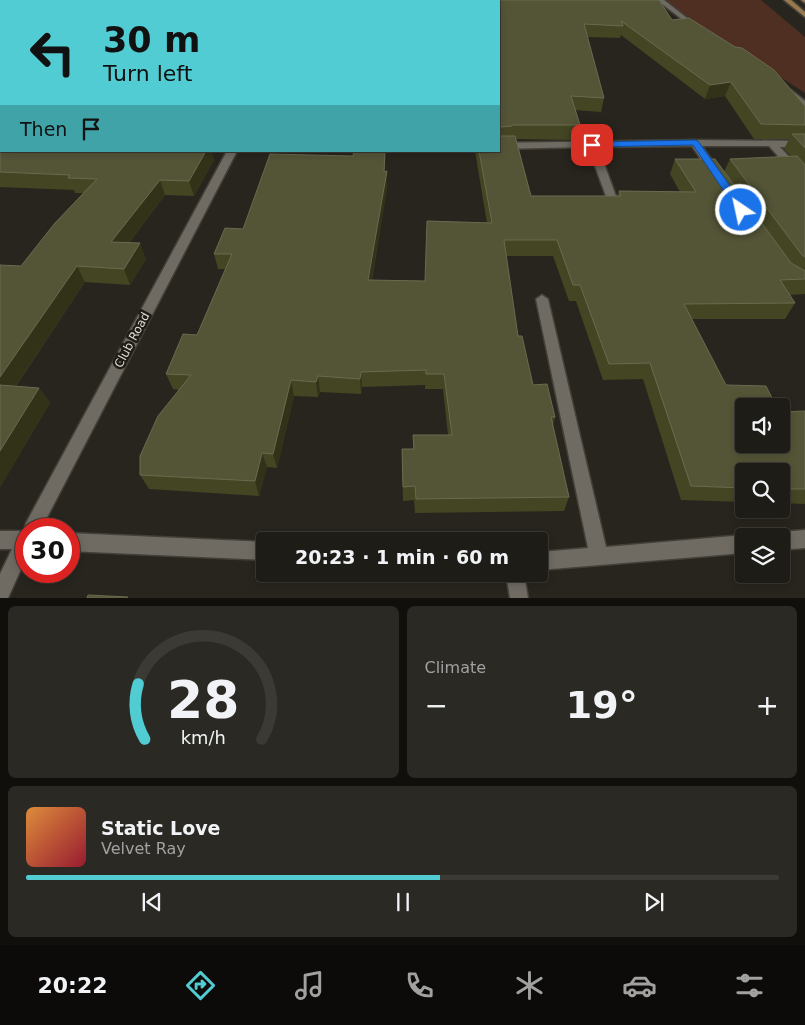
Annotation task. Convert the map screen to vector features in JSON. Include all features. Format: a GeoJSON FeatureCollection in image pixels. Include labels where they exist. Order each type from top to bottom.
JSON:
{"type":"FeatureCollection","features":[{"type":"Feature","properties":{"kind":"main road"},"geometry":{"type":"LineString","coordinates":[[787,0],[805,15]]}},
{"type":"Feature","properties":{"kind":"street"},"geometry":{"type":"LineString","coordinates":[[660,0],[708,36]]}},
{"type":"Feature","properties":{"kind":"street"},"geometry":{"type":"LineString","coordinates":[[784,89],[805,105]]}},
{"type":"Feature","properties":{"kind":"street"},"geometry":{"type":"LineString","coordinates":[[695,143],[718,169],[724,184]]}},
{"type":"Feature","properties":{"kind":"street"},"geometry":{"type":"LineString","coordinates":[[500,146],[695,143],[805,144]]}},
{"type":"Feature","properties":{"kind":"street"},"geometry":{"type":"LineString","coordinates":[[772,144],[787,166],[805,180]]}},
{"type":"Feature","properties":{"kind":"street"},"geometry":{"type":"LineString","coordinates":[[592,145],[612,198]]}},
{"type":"Feature","properties":{"kind":"street","name":"Club Road"},"geometry":{"type":"LineString","coordinates":[[38,518],[231,152]]}},
{"type":"Feature","properties":{"kind":"street"},"geometry":{"type":"LineString","coordinates":[[542,299],[599,556]]}},
{"type":"Feature","properties":{"kind":"street"},"geometry":{"type":"LineString","coordinates":[[0,540],[15,540]]}},
{"type":"Feature","properties":{"kind":"street"},"geometry":{"type":"LineString","coordinates":[[790,541],[805,540]]}},
{"type":"Feature","properties":{"kind":"street"},"geometry":{"type":"LineString","coordinates":[[80,543],[256,551]]}},
{"type":"Feature","properties":{"kind":"street"},"geometry":{"type":"LineString","coordinates":[[548,560],[735,545]]}},
{"type":"Feature","properties":{"kind":"street"},"geometry":{"type":"LineString","coordinates":[[0,594],[15,563]]}},
{"type":"Feature","properties":{"kind":"street"},"geometry":{"type":"LineString","coordinates":[[516,582],[519,598]]}},
{"type":"Feature","properties":{"kind":"shaded area"},"geometry":{"type":"Polygon","coordinates":[[[662,0],[761,0],[805,37],[805,93],[662,0]]]}},
{"type":"Feature","properties":{"kind":"building"},"geometry":{"type":"Polygon","coordinates":[[[500,0],[659,0],[672,20],[689,18],[735,47],[742,48],[774,70],[805,106],[805,125],[761,124],[731,82],[710,85],[621,21],[623,26],[584,24],[604,98],[571,96],[580,125],[512,125],[501,127],[500,0]]]}},
{"type":"Feature","properties":{"kind":"building"},"geometry":{"type":"Polygon","coordinates":[[[792,134],[805,134],[805,148],[792,134]]]}},
{"type":"Feature","properties":{"kind":"building"},"geometry":{"type":"Polygon","coordinates":[[[500,136],[515,136],[531,196],[621,196],[619,191],[696,192],[675,159],[715,159],[791,263],[805,271],[805,279],[780,280],[795,303],[684,304],[726,385],[766,386],[772,398],[735,398],[735,453],[790,453],[790,412],[805,411],[805,489],[790,489],[790,463],[735,463],[735,488],[691,486],[650,363],[609,364],[580,285],[573,285],[557,240],[504,240],[518,336],[522,336],[533,385],[547,384],[555,417],[551,417],[569,497],[416,499],[415,486],[403,487],[402,449],[414,449],[413,435],[452,435],[444,374],[426,374],[426,370],[361,372],[360,379],[318,376],[316,382],[291,380],[273,454],[262,453],[255,481],[140,475],[140,456],[158,416],[191,375],[166,374],[183,334],[197,335],[232,254],[214,254],[225,228],[243,229],[270,154],[353,156],[354,152],[385,152],[384,172],[387,171],[368,280],[425,281],[427,221],[492,223],[479,152],[500,152],[500,136]]]}},
{"type":"Feature","properties":{"kind":"building"},"geometry":{"type":"Polygon","coordinates":[[[0,152],[205,152],[189,181],[160,180],[111,242],[140,243],[124,269],[77,266],[0,377],[0,265],[21,266],[55,223],[97,179],[68,178],[70,175],[0,172],[0,152]]]}},
{"type":"Feature","properties":{"kind":"building"},"geometry":{"type":"Polygon","coordinates":[[[797,156],[805,165],[805,257],[730,159],[797,156]]]}},
{"type":"Feature","properties":{"kind":"building"},"geometry":{"type":"Polygon","coordinates":[[[0,385],[39,388],[0,451],[0,385]]]}},
{"type":"Feature","properties":{"kind":"building"},"geometry":{"type":"Polygon","coordinates":[[[88,595],[128,597],[87,598],[88,595]]]}},
{"type":"Feature","properties":{"kind":"route"},"geometry":{"type":"LineString","coordinates":[[592,145],[695,143],[741,210]]}}]}
